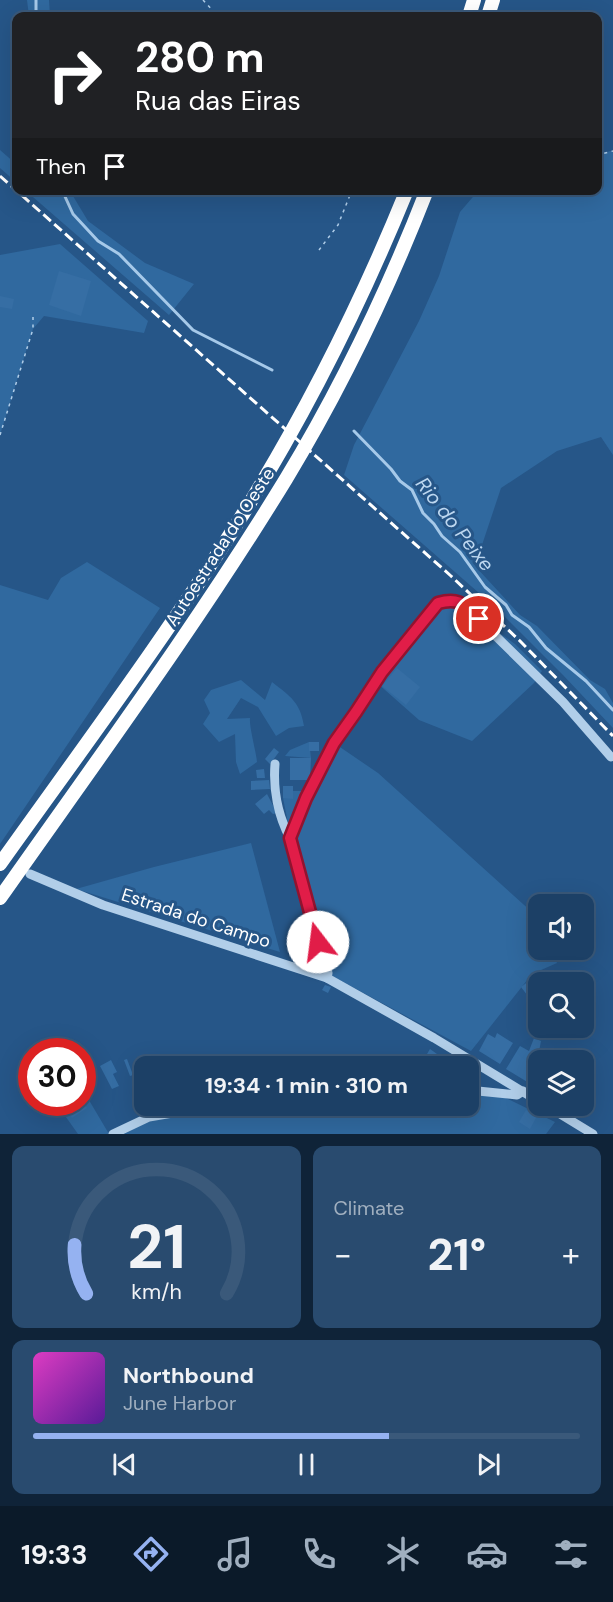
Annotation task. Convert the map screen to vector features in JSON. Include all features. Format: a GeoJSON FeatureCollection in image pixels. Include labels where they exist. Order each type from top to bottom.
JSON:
{"type":"FeatureCollection","features":[{"type":"Feature","properties":{"kind":"highway","name":"Autoestrada do Oeste"},"geometry":{"type":"LineString","coordinates":[[0,864],[177,612],[242,515],[308,401],[354,311],[405,195]]}},
{"type":"Feature","properties":{"kind":"highway","name":"Autoestrada do Oeste"},"geometry":{"type":"LineString","coordinates":[[0,898],[191,626],[287,477],[322,416],[377,308],[425,195]]}},
{"type":"Feature","properties":{"kind":"street"},"geometry":{"type":"LineString","coordinates":[[290,838],[306,798],[334,743],[410,636],[438,603],[452,599],[463,604],[496,634],[563,702],[611,757]]}},
{"type":"Feature","properties":{"kind":"street"},"geometry":{"type":"LineString","coordinates":[[275,764],[277,800],[328,973],[327,978]]}},
{"type":"Feature","properties":{"kind":"street","name":"Estrada do Campo"},"geometry":{"type":"LineString","coordinates":[[30,874],[103,905],[327,978],[528,1094]]}},
{"type":"Feature","properties":{"kind":"street"},"geometry":{"type":"LineString","coordinates":[[479,1091],[517,1095],[523,1091]]}},
{"type":"Feature","properties":{"kind":"street"},"geometry":{"type":"LineString","coordinates":[[113,1134],[155,1116]]}},
{"type":"Feature","properties":{"kind":"street"},"geometry":{"type":"LineString","coordinates":[[563,1116],[593,1134]]}},
{"type":"Feature","properties":{"kind":"path"},"geometry":{"type":"LineString","coordinates":[[204,0],[214,12]]}},
{"type":"Feature","properties":{"kind":"path"},"geometry":{"type":"LineString","coordinates":[[319,250],[338,225],[350,195]]}},
{"type":"Feature","properties":{"kind":"path"},"geometry":{"type":"LineString","coordinates":[[0,435],[33,329],[33,314]]}},
{"type":"Feature","properties":{"kind":"shaded area"},"geometry":{"type":"Polygon","coordinates":[[[27,0],[49,0],[50,12],[28,12],[27,0]]]}},
{"type":"Feature","properties":{"kind":"shaded area"},"geometry":{"type":"Polygon","coordinates":[[[0,150],[12,160],[12,178],[0,168],[0,150]]]}},
{"type":"Feature","properties":{"kind":"shaded area"},"geometry":{"type":"Polygon","coordinates":[[[613,151],[613,455],[601,437],[557,451],[501,488],[475,566],[520,615],[537,626],[590,680],[605,689],[613,703],[613,728],[495,607],[344,475],[354,445],[419,321],[439,276],[460,212],[475,195],[602,195],[602,153],[613,151]]]}},
{"type":"Feature","properties":{"kind":"shaded area"},"geometry":{"type":"Polygon","coordinates":[[[31,195],[72,195],[88,221],[145,263],[194,284],[169,315],[31,195]]]}},
{"type":"Feature","properties":{"kind":"shaded area"},"geometry":{"type":"Polygon","coordinates":[[[60,244],[148,321],[144,333],[44,316],[33,329],[0,435],[0,255],[60,244]]]}},
{"type":"Feature","properties":{"kind":"shaded area"},"geometry":{"type":"Polygon","coordinates":[[[87,562],[160,608],[0,844],[0,585],[48,600],[61,578],[87,562]]]}},
{"type":"Feature","properties":{"kind":"shaded area"},"geometry":{"type":"Polygon","coordinates":[[[452,599],[515,644],[542,671],[534,683],[472,741],[419,720],[376,682],[438,603],[452,599]]]}},
{"type":"Feature","properties":{"kind":"shaded area"},"geometry":{"type":"Polygon","coordinates":[[[241,680],[265,700],[272,682],[297,705],[304,726],[289,728],[276,736],[258,707],[241,698],[227,719],[250,718],[257,762],[240,774],[236,762],[235,734],[219,742],[203,724],[210,713],[204,700],[211,690],[241,680]]]}},
{"type":"Feature","properties":{"kind":"shaded area"},"geometry":{"type":"Polygon","coordinates":[[[309,742],[311,758],[285,756],[290,750],[309,742]]]}},
{"type":"Feature","properties":{"kind":"shaded area"},"geometry":{"type":"Polygon","coordinates":[[[334,743],[378,773],[528,908],[528,960],[555,960],[557,963],[537,972],[528,972],[528,979],[471,1051],[332,976],[290,838],[334,743]]]}},
{"type":"Feature","properties":{"kind":"shaded area"},"geometry":{"type":"Polygon","coordinates":[[[293,791],[304,791],[289,828],[283,798],[292,798],[293,791]]]}},
{"type":"Feature","properties":{"kind":"shaded area"},"geometry":{"type":"Polygon","coordinates":[[[251,843],[280,952],[76,889],[154,867],[251,843]]]}},
{"type":"Feature","properties":{"kind":"shaded area"},"geometry":{"type":"Polygon","coordinates":[[[479,1091],[498,1094],[528,1109],[528,1116],[543,1116],[555,1122],[546,1134],[113,1134],[140,1120],[161,1116],[479,1116],[479,1091]]]}},
{"type":"Feature","properties":{"kind":"shaded area"},"geometry":{"type":"Polygon","coordinates":[[[96,1112],[109,1134],[78,1134],[65,1116],[96,1116],[96,1112]]]}},
{"type":"Feature","properties":{"kind":"building"},"geometry":{"type":"Polygon","coordinates":[[[59,271],[91,281],[81,316],[49,305],[59,271]]]}},
{"type":"Feature","properties":{"kind":"building"},"geometry":{"type":"Polygon","coordinates":[[[0,296],[14,299],[12,309],[0,307],[0,296]]]}},
{"type":"Feature","properties":{"kind":"building"},"geometry":{"type":"Polygon","coordinates":[[[397,668],[420,687],[406,705],[382,686],[397,668]]]}},
{"type":"Feature","properties":{"kind":"building"},"geometry":{"type":"Polygon","coordinates":[[[309,742],[319,742],[319,751],[309,751],[309,742]]]}},
{"type":"Feature","properties":{"kind":"building"},"geometry":{"type":"Polygon","coordinates":[[[274,748],[279,752],[270,764],[265,759],[274,748]]]}},
{"type":"Feature","properties":{"kind":"building"},"geometry":{"type":"Polygon","coordinates":[[[290,758],[311,758],[310,780],[290,780],[290,758]]]}},
{"type":"Feature","properties":{"kind":"building"},"geometry":{"type":"Polygon","coordinates":[[[264,769],[265,778],[257,778],[256,770],[264,769]]]}},
{"type":"Feature","properties":{"kind":"building"},"geometry":{"type":"Polygon","coordinates":[[[269,780],[270,789],[251,790],[251,781],[269,780]]]}},
{"type":"Feature","properties":{"kind":"building"},"geometry":{"type":"Polygon","coordinates":[[[283,786],[293,786],[293,799],[283,798],[283,786]]]}},
{"type":"Feature","properties":{"kind":"building"},"geometry":{"type":"Polygon","coordinates":[[[267,794],[277,813],[273,814],[269,810],[264,814],[255,804],[267,794]]]}},
{"type":"Feature","properties":{"kind":"building"},"geometry":{"type":"Polygon","coordinates":[[[528,982],[528,996],[521,987],[528,982]]]}},
{"type":"Feature","properties":{"kind":"building"},"geometry":{"type":"Polygon","coordinates":[[[325,985],[331,987],[328,993],[322,990],[325,985]]]}},
{"type":"Feature","properties":{"kind":"building"},"geometry":{"type":"Polygon","coordinates":[[[497,1033],[513,1043],[500,1064],[479,1051],[488,1034],[495,1038],[497,1033]]]}},
{"type":"Feature","properties":{"kind":"building"},"geometry":{"type":"Polygon","coordinates":[[[534,1038],[541,1041],[539,1050],[529,1050],[534,1038]]]}},
{"type":"Feature","properties":{"kind":"building"},"geometry":{"type":"Polygon","coordinates":[[[520,1046],[528,1050],[528,1082],[506,1069],[520,1046]]]}},
{"type":"Feature","properties":{"kind":"building"},"geometry":{"type":"Polygon","coordinates":[[[430,1049],[437,1054],[436,1056],[426,1056],[430,1049]]]}},
{"type":"Feature","properties":{"kind":"building"},"geometry":{"type":"Polygon","coordinates":[[[127,1059],[133,1075],[130,1076],[124,1060],[127,1059]]]}},
{"type":"Feature","properties":{"kind":"building"},"geometry":{"type":"Polygon","coordinates":[[[111,1060],[117,1072],[113,1074],[119,1086],[112,1089],[100,1066],[111,1060]]]}},
{"type":"Feature","properties":{"kind":"building"},"geometry":{"type":"Polygon","coordinates":[[[526,1110],[528,1116],[537,1116],[530,1129],[519,1122],[526,1110]]]}},
{"type":"Feature","properties":{"kind":"waterway"},"geometry":{"type":"LineString","coordinates":[[36,0],[36,12]]}},
{"type":"Feature","properties":{"kind":"waterway"},"geometry":{"type":"LineString","coordinates":[[64,195],[73,214],[98,241],[119,254],[193,330],[272,370]]}},
{"type":"Feature","properties":{"kind":"waterway","name":"Rio do Peixe"},"geometry":{"type":"LineString","coordinates":[[354,431],[400,481],[412,490],[423,513],[442,536],[460,552],[485,587],[506,605],[512,615],[529,627],[546,648],[586,681],[613,710]]}},
{"type":"Feature","properties":{"kind":"railway"},"geometry":{"type":"LineString","coordinates":[[0,176],[12,187]]}},
{"type":"Feature","properties":{"kind":"railway"},"geometry":{"type":"LineString","coordinates":[[21,195],[451,576],[520,641],[613,736]]}},
{"type":"Feature","properties":{"kind":"route"},"geometry":{"type":"LineString","coordinates":[[318,942],[290,838],[323,762],[382,672],[438,603],[452,599],[463,604],[479,619]]}}]}
